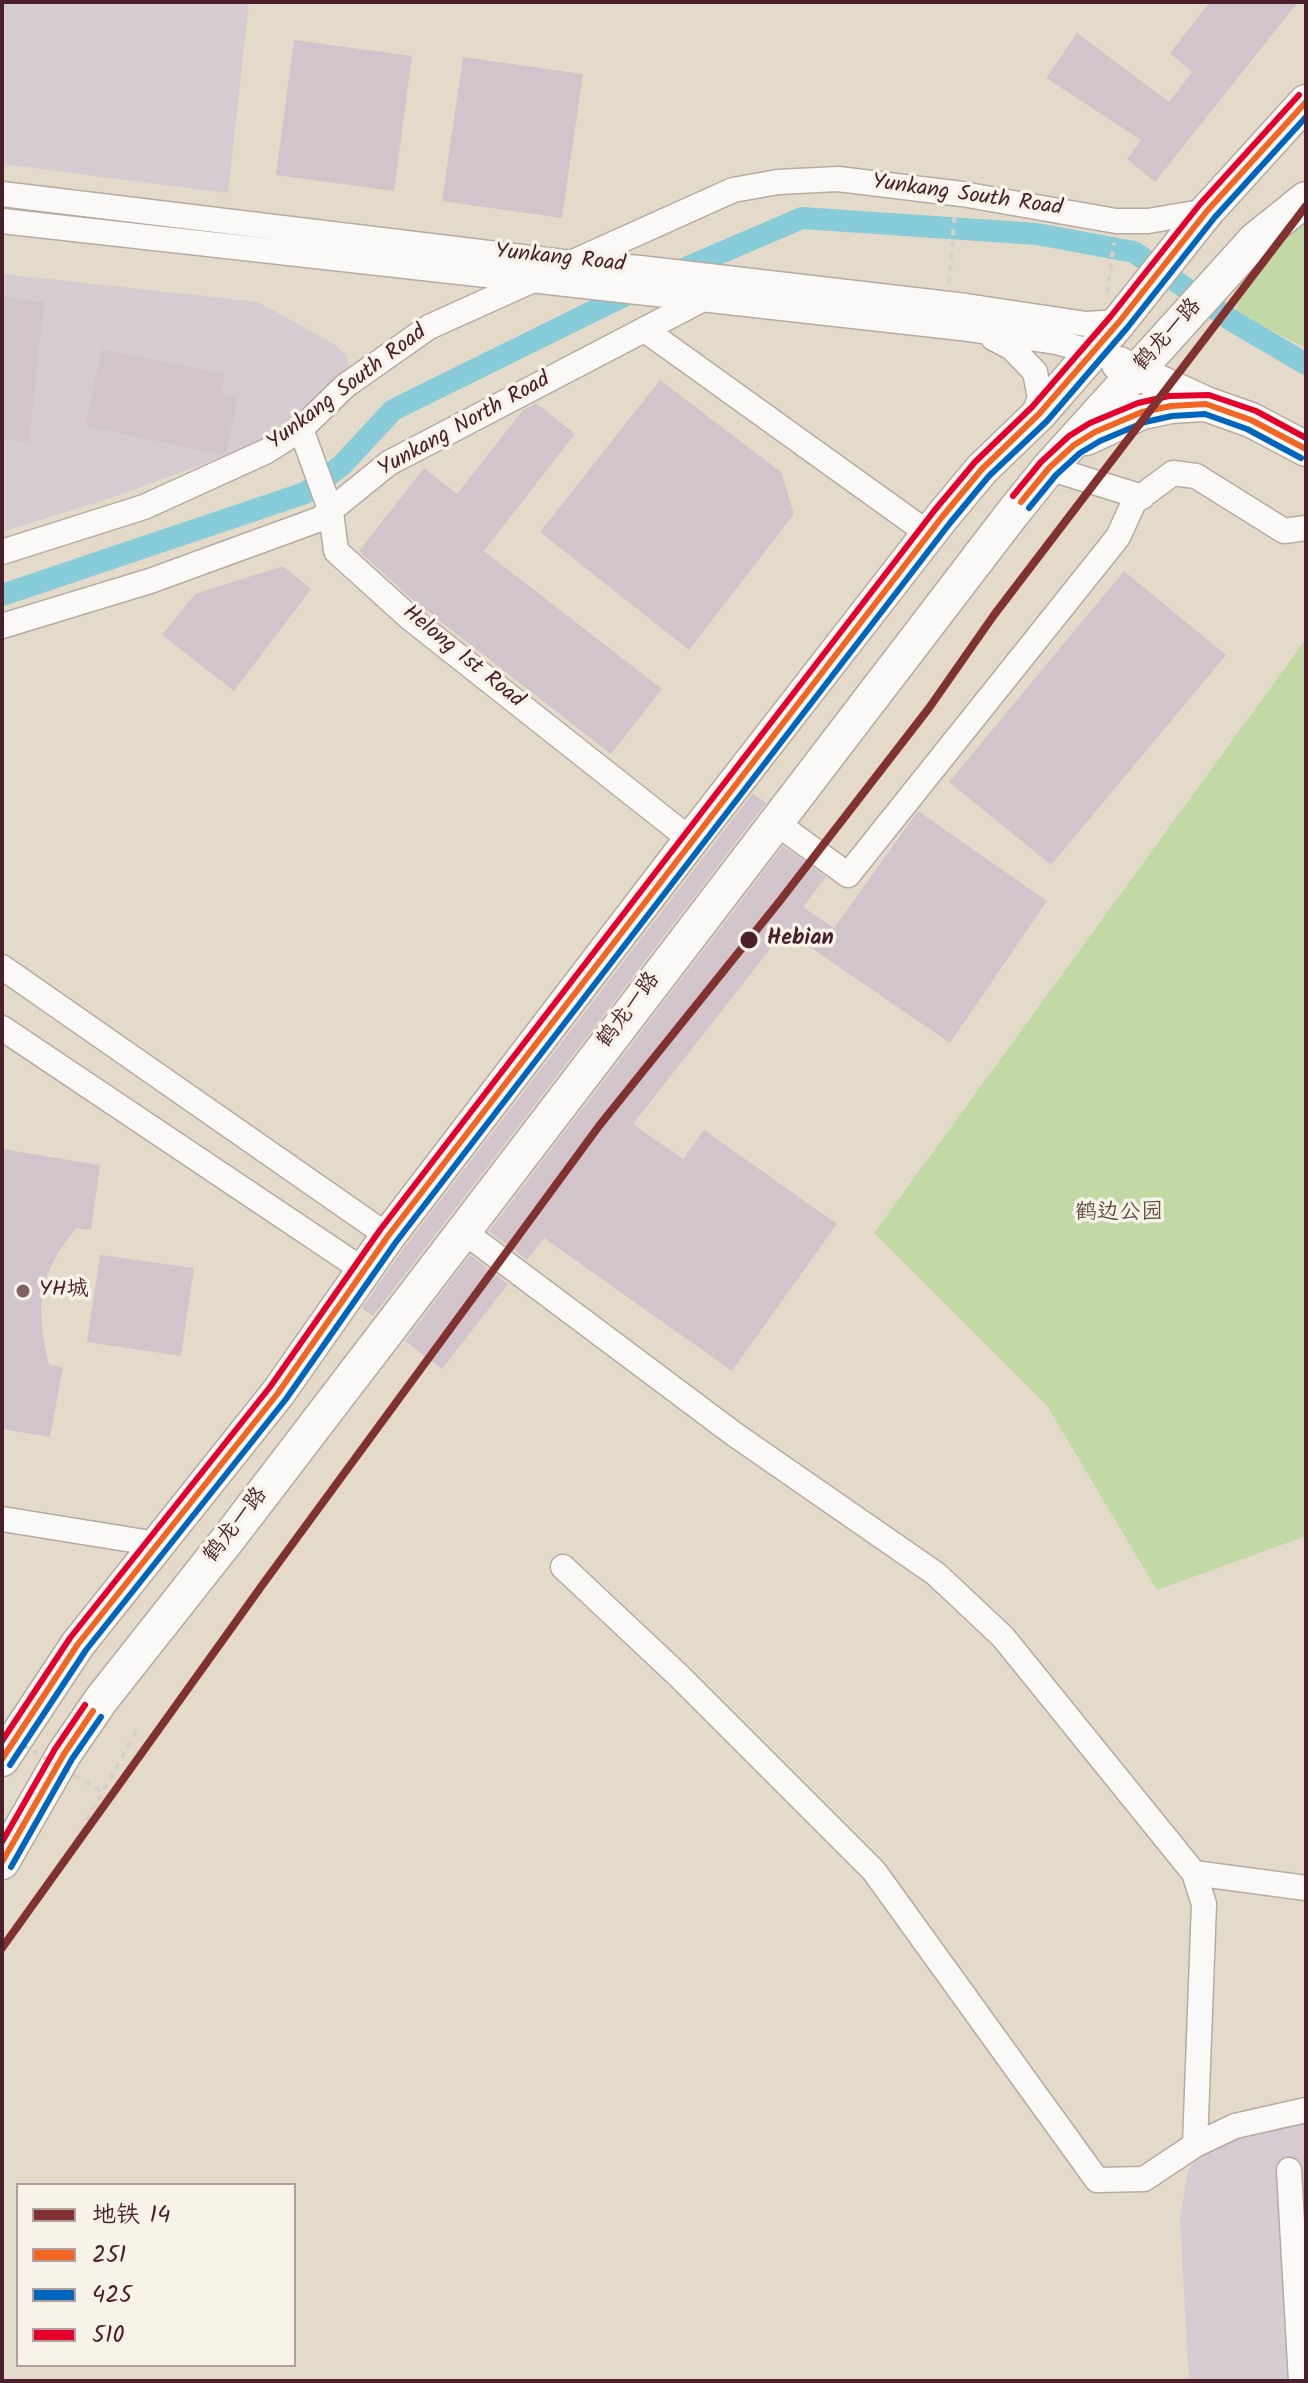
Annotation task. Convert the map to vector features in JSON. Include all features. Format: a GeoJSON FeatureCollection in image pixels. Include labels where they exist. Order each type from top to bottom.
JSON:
{"type":"FeatureCollection","features":[{"type":"Feature","properties":{"kind":"highway","name":"鹤龙一路"},"geometry":{"type":"LineString","coordinates":[[2,1759],[78,1644],[278,1393],[388,1236],[929,534],[982,469],[1031,422],[1093,352],[1207,211],[1306,102]]}},
{"type":"Feature","properties":{"kind":"highway","name":"鹤龙一路"},"geometry":{"type":"LineString","coordinates":[[2,1862],[64,1754],[101,1700],[1054,463],[1255,240],[1306,199]]}},
{"type":"Feature","properties":{"kind":"highway"},"geometry":{"type":"LineString","coordinates":[[1093,352],[1206,404],[1251,420],[1306,449]]}},
{"type":"Feature","properties":{"kind":"highway"},"geometry":{"type":"LineString","coordinates":[[1054,463],[1095,432],[1142,412],[1206,404]]}},
{"type":"Feature","properties":{"kind":"street","name":"Yunkang South Road"},"geometry":{"type":"LineString","coordinates":[[2,552],[144,507],[267,451],[301,429],[345,386],[429,327],[733,190],[778,182],[838,179],[956,194],[1116,221],[1148,221],[1207,211]]}},
{"type":"Feature","properties":{"kind":"street","name":"Yunkang Road"},"geometry":{"type":"LineString","coordinates":[[2,194],[571,263],[640,268],[948,304],[1086,324],[1119,322]]}},
{"type":"Feature","properties":{"kind":"street","name":"Yunkang Road"},"geometry":{"type":"LineString","coordinates":[[2,221],[976,331],[1056,342],[1093,352]]}},
{"type":"Feature","properties":{"kind":"street","name":"Yunkang North Road"},"geometry":{"type":"LineString","coordinates":[[2,626],[150,581],[289,533],[331,512],[389,463],[645,330],[694,299]]}},
{"type":"Feature","properties":{"kind":"street"},"geometry":{"type":"LineString","coordinates":[[645,330],[929,534]]}},
{"type":"Feature","properties":{"kind":"street"},"geometry":{"type":"LineString","coordinates":[[976,331],[1012,348],[1035,372],[1040,398],[1031,422]]}},
{"type":"Feature","properties":{"kind":"street","name":"Helong 1st Road"},"geometry":{"type":"LineString","coordinates":[[301,429],[331,512],[336,551],[410,618],[691,840]]}},
{"type":"Feature","properties":{"kind":"street"},"geometry":{"type":"LineString","coordinates":[[1054,463],[1142,497]]}},
{"type":"Feature","properties":{"kind":"street"},"geometry":{"type":"LineString","coordinates":[[775,822],[848,875],[1118,537],[1134,502],[1173,473],[1196,476],[1284,531],[1306,528]]}},
{"type":"Feature","properties":{"kind":"street"},"geometry":{"type":"LineString","coordinates":[[2,967],[388,1236]]}},
{"type":"Feature","properties":{"kind":"street"},"geometry":{"type":"LineString","coordinates":[[6,1039],[363,1270]]}},
{"type":"Feature","properties":{"kind":"street"},"geometry":{"type":"LineString","coordinates":[[463,1231],[734,1434],[936,1574],[1003,1637],[1194,1873],[1204,1904],[1195,2145]]}},
{"type":"Feature","properties":{"kind":"street"},"geometry":{"type":"LineString","coordinates":[[2,1519],[157,1544]]}},
{"type":"Feature","properties":{"kind":"street"},"geometry":{"type":"LineString","coordinates":[[563,1567],[679,1676],[874,1871],[1097,2180],[1144,2179],[1195,2145],[1235,2126],[1306,2110]]}},
{"type":"Feature","properties":{"kind":"street"},"geometry":{"type":"LineString","coordinates":[[1194,1873],[1306,1888]]}},
{"type":"Feature","properties":{"kind":"street"},"geometry":{"type":"LineString","coordinates":[[1289,2170],[1301,2381]]}},
{"type":"Feature","properties":{"kind":"path"},"geometry":{"type":"LineString","coordinates":[[948,304],[956,194]]}},
{"type":"Feature","properties":{"kind":"path"},"geometry":{"type":"LineString","coordinates":[[1111,274],[1115,236]]}},
{"type":"Feature","properties":{"kind":"path"},"geometry":{"type":"LineString","coordinates":[[69,1852],[139,1727]]}},
{"type":"Feature","properties":{"kind":"path"},"geometry":{"type":"LineString","coordinates":[[2,1733],[103,1792]]}},
{"type":"Feature","properties":{"kind":"shaded area"},"geometry":{"type":"Polygon","coordinates":[[[2,2],[249,2],[228,193],[2,164],[2,2]]]}},
{"type":"Feature","properties":{"kind":"shaded area"},"geometry":{"type":"Polygon","coordinates":[[[2,274],[258,302],[334,344],[347,357],[349,370],[345,386],[269,440],[111,498],[2,532],[2,274]]]}},
{"type":"Feature","properties":{"kind":"shaded area"},"geometry":{"type":"Polygon","coordinates":[[[1306,2118],[1306,2381],[1189,2381],[1180,2219],[1188,2171],[1198,2155],[1216,2143],[1306,2118]]]}},
{"type":"Feature","properties":{"kind":"green space"},"geometry":{"type":"Polygon","coordinates":[[[1306,184],[1306,348],[1236,312],[1241,271],[1306,184]]]}},
{"type":"Feature","properties":{"kind":"green space","name":"鹤边公园"},"geometry":{"type":"Polygon","coordinates":[[[1306,639],[1306,1536],[1157,1590],[1047,1406],[874,1233],[1306,639]]]}},
{"type":"Feature","properties":{"kind":"building"},"geometry":{"type":"Polygon","coordinates":[[[1210,2],[1298,2],[1155,182],[1127,159],[1141,140],[1046,78],[1077,33],[1169,102],[1192,72],[1170,53],[1210,2]]]}},
{"type":"Feature","properties":{"kind":"building"},"geometry":{"type":"Polygon","coordinates":[[[294,40],[412,56],[394,191],[276,175],[294,40]]]}},
{"type":"Feature","properties":{"kind":"building"},"geometry":{"type":"Polygon","coordinates":[[[463,57],[583,74],[562,218],[442,201],[463,57]]]}},
{"type":"Feature","properties":{"kind":"building"},"geometry":{"type":"Polygon","coordinates":[[[2,297],[44,302],[29,442],[2,439],[2,297]]]}},
{"type":"Feature","properties":{"kind":"building"},"geometry":{"type":"Polygon","coordinates":[[[102,349],[225,374],[221,394],[238,397],[226,453],[223,455],[85,426],[102,349]]]}},
{"type":"Feature","properties":{"kind":"building"},"geometry":{"type":"Polygon","coordinates":[[[660,380],[781,472],[794,514],[689,650],[540,532],[660,380]]]}},
{"type":"Feature","properties":{"kind":"building"},"geometry":{"type":"Polygon","coordinates":[[[536,403],[575,434],[484,551],[662,689],[611,754],[413,600],[359,551],[424,468],[457,494],[523,410],[536,403]]]}},
{"type":"Feature","properties":{"kind":"building"},"geometry":{"type":"Polygon","coordinates":[[[283,566],[311,589],[234,691],[162,635],[195,594],[283,566]]]}},
{"type":"Feature","properties":{"kind":"building"},"geometry":{"type":"Polygon","coordinates":[[[1124,571],[1226,655],[1051,865],[949,782],[1124,571]]]}},
{"type":"Feature","properties":{"kind":"building"},"geometry":{"type":"Polygon","coordinates":[[[753,793],[766,803],[373,1316],[362,1308],[404,1248],[753,793]]]}},
{"type":"Feature","properties":{"kind":"building"},"geometry":{"type":"Polygon","coordinates":[[[918,811],[1047,901],[950,1043],[785,930],[633,1124],[683,1159],[704,1130],[837,1224],[732,1371],[544,1238],[527,1260],[489,1231],[783,846],[826,877],[803,907],[834,928],[918,811]]]}},
{"type":"Feature","properties":{"kind":"building","name":"YH城"},"geometry":{"type":"Polygon","coordinates":[[[2,1149],[100,1165],[91,1230],[76,1228],[59,1251],[47,1275],[41,1306],[49,1365],[63,1367],[50,1437],[2,1429],[2,1149]]]}},
{"type":"Feature","properties":{"kind":"building","name":"YH城"},"geometry":{"type":"Polygon","coordinates":[[[100,1255],[194,1268],[181,1356],[87,1342],[100,1255]]]}},
{"type":"Feature","properties":{"kind":"building"},"geometry":{"type":"Polygon","coordinates":[[[470,1255],[508,1284],[442,1369],[405,1341],[470,1255]]]}},
{"type":"Feature","properties":{"kind":"waterway"},"geometry":{"type":"LineString","coordinates":[[669,275],[802,218],[1037,234],[1134,252],[1231,320],[1306,364]]}},
{"type":"Feature","properties":{"kind":"waterway"},"geometry":{"type":"LineString","coordinates":[[2,595],[305,493],[341,466],[393,410],[638,289]]}},
{"type":"Feature","properties":{"kind":"metro line","name":"14"},"geometry":{"type":"LineString","coordinates":[[2,1948],[263,1584],[599,1126],[779,902],[929,708],[994,615],[1306,206]]}},
{"type":"Feature","properties":{"kind":"transit line","name":"510"},"geometry":{"type":"LineString","coordinates":[[2,1741],[70,1638],[270,1387],[380,1230],[934,511],[975,462],[1032,407],[1111,316],[1200,204],[1299,95]]}},
{"type":"Feature","properties":{"kind":"transit line","name":"251"},"geometry":{"type":"LineString","coordinates":[[2,1759],[78,1644],[278,1393],[388,1236],[942,517],[982,469],[1039,414],[1119,322],[1207,211],[1306,102]]}},
{"type":"Feature","properties":{"kind":"transit line","name":"425"},"geometry":{"type":"LineString","coordinates":[[10,1765],[86,1650],[286,1399],[396,1242],[950,523],[989,476],[1047,421],[1127,328],[1215,217],[1306,117]]}},
{"type":"Feature","properties":{"kind":"transit line","name":"510"},"geometry":{"type":"LineString","coordinates":[[1013,496],[1041,462],[1069,436],[1090,423],[1138,403],[1169,396],[1209,395],[1256,411],[1306,438]]}},
{"type":"Feature","properties":{"kind":"transit line","name":"251"},"geometry":{"type":"LineString","coordinates":[[1021,502],[1049,468],[1074,445],[1095,432],[1142,412],[1171,406],[1206,404],[1251,420],[1306,449]]}},
{"type":"Feature","properties":{"kind":"transit line","name":"425"},"geometry":{"type":"LineString","coordinates":[[1029,508],[1056,475],[1080,453],[1145,422],[1172,416],[1205,414],[1247,429],[1301,458]]}},
{"type":"Feature","properties":{"kind":"transit line","name":"510"},"geometry":{"type":"LineString","coordinates":[[2,1842],[55,1749],[85,1705]]}},
{"type":"Feature","properties":{"kind":"transit line","name":"251"},"geometry":{"type":"LineString","coordinates":[[2,1862],[64,1754],[93,1711]]}},
{"type":"Feature","properties":{"kind":"transit line","name":"425"},"geometry":{"type":"LineString","coordinates":[[11,1867],[72,1759],[101,1717]]}},
{"type":"Feature","properties":{"kind":"place","name":"Hebian"},"geometry":{"type":"Point","coordinates":[749,940]}},
{"type":"Feature","properties":{"kind":"place","name":"YH城"},"geometry":{"type":"Point","coordinates":[23,1291]}}]}
